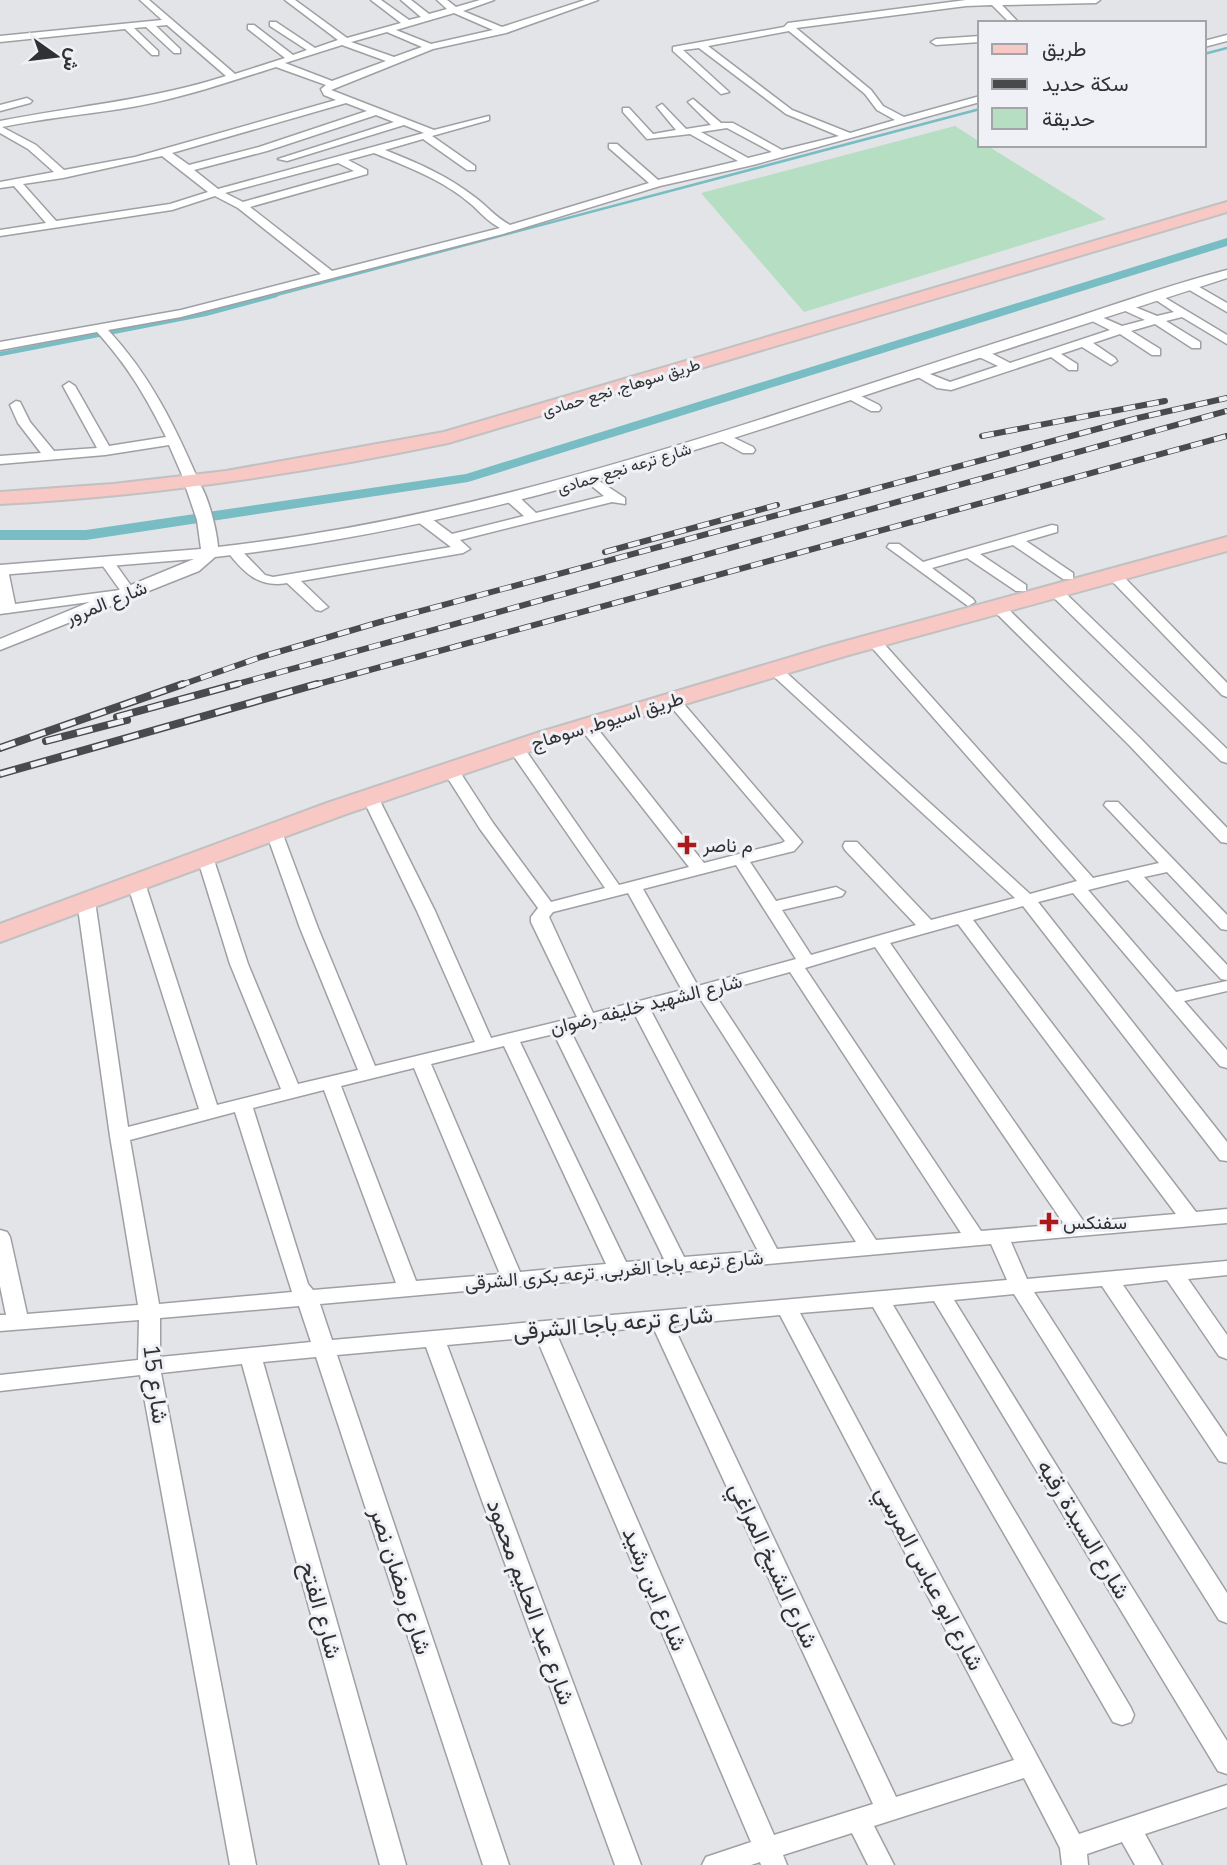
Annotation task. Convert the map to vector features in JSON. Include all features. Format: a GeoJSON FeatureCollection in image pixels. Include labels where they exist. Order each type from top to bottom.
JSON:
{"type":"FeatureCollection","features":[{"type":"Feature","properties":{"kind":"main road","name":"طريق سوهاج, نجع حمادى"},"geometry":{"type":"LineString","coordinates":[[0,498],[195,489],[480,429],[1227,207]]}},
{"type":"Feature","properties":{"kind":"main road","name":"طريق اسيوط, سوهاج"},"geometry":{"type":"LineString","coordinates":[[0,934],[370,797],[516,748],[556,729],[587,726],[872,639],[997,606],[1061,583],[1227,533]]}},
{"type":"Feature","properties":{"kind":"main road","name":"طريق اسيوط, سوهاج"},"geometry":{"type":"LineString","coordinates":[[0,919],[324,800],[556,729],[808,646],[1021,588],[1114,575],[1227,544]]}},
{"type":"Feature","properties":{"kind":"street"},"geometry":{"type":"LineString","coordinates":[[144,0],[234,78]]}},
{"type":"Feature","properties":{"kind":"street"},"geometry":{"type":"LineString","coordinates":[[307,0],[318,7]]}},
{"type":"Feature","properties":{"kind":"street"},"geometry":{"type":"LineString","coordinates":[[375,0],[407,23]]}},
{"type":"Feature","properties":{"kind":"street"},"geometry":{"type":"LineString","coordinates":[[405,0],[425,17],[467,37]]}},
{"type":"Feature","properties":{"kind":"street"},"geometry":{"type":"LineString","coordinates":[[441,0],[454,10],[503,30]]}},
{"type":"Feature","properties":{"kind":"street"},"geometry":{"type":"LineString","coordinates":[[0,126],[54,113],[135,103],[188,92],[360,36],[478,1],[491,0]]}},
{"type":"Feature","properties":{"kind":"street"},"geometry":{"type":"LineString","coordinates":[[471,168],[429,134],[343,101],[326,91],[332,84],[430,47],[503,30],[594,0]]}},
{"type":"Feature","properties":{"kind":"street"},"geometry":{"type":"LineString","coordinates":[[902,120],[880,108],[868,92],[788,25],[899,13],[942,5],[993,1],[1096,0]]}},
{"type":"Feature","properties":{"kind":"street"},"geometry":{"type":"LineString","coordinates":[[993,1],[1013,21]]}},
{"type":"Feature","properties":{"kind":"street"},"geometry":{"type":"LineString","coordinates":[[286,4],[301,21]]}},
{"type":"Feature","properties":{"kind":"street"},"geometry":{"type":"LineString","coordinates":[[286,4],[344,41],[396,61]]}},
{"type":"Feature","properties":{"kind":"street"},"geometry":{"type":"LineString","coordinates":[[0,39],[169,22]]}},
{"type":"Feature","properties":{"kind":"street"},"geometry":{"type":"LineString","coordinates":[[148,24],[177,51]]}},
{"type":"Feature","properties":{"kind":"street"},"geometry":{"type":"LineString","coordinates":[[273,24],[314,51]]}},
{"type":"Feature","properties":{"kind":"street"},"geometry":{"type":"LineString","coordinates":[[127,26],[155,53]]}},
{"type":"Feature","properties":{"kind":"street"},"geometry":{"type":"LineString","coordinates":[[251,27],[291,58]]}},
{"type":"Feature","properties":{"kind":"street"},"geometry":{"type":"LineString","coordinates":[[724,92],[676,49],[791,28]]}},
{"type":"Feature","properties":{"kind":"street"},"geometry":{"type":"LineString","coordinates":[[349,29],[360,36]]}},
{"type":"Feature","properties":{"kind":"street"},"geometry":{"type":"LineString","coordinates":[[387,29],[430,47]]}},
{"type":"Feature","properties":{"kind":"street"},"geometry":{"type":"LineString","coordinates":[[1206,43],[1227,38]]}},
{"type":"Feature","properties":{"kind":"street"},"geometry":{"type":"LineString","coordinates":[[936,42],[978,39]]}},
{"type":"Feature","properties":{"kind":"street"},"geometry":{"type":"LineString","coordinates":[[700,44],[789,111],[849,136]]}},
{"type":"Feature","properties":{"kind":"street"},"geometry":{"type":"LineString","coordinates":[[326,47],[379,68]]}},
{"type":"Feature","properties":{"kind":"street"},"geometry":{"type":"LineString","coordinates":[[278,64],[332,84]]}},
{"type":"Feature","properties":{"kind":"street"},"geometry":{"type":"LineString","coordinates":[[0,108],[27,101]]}},
{"type":"Feature","properties":{"kind":"street"},"geometry":{"type":"LineString","coordinates":[[0,185],[63,175],[163,152],[343,101]]}},
{"type":"Feature","properties":{"kind":"street"},"geometry":{"type":"LineString","coordinates":[[0,346],[181,313],[509,229],[656,184],[748,163],[978,101]]}},
{"type":"Feature","properties":{"kind":"street"},"geometry":{"type":"LineString","coordinates":[[693,102],[717,125]]}},
{"type":"Feature","properties":{"kind":"street"},"geometry":{"type":"LineString","coordinates":[[662,107],[687,131],[748,163]]}},
{"type":"Feature","properties":{"kind":"street"},"geometry":{"type":"LineString","coordinates":[[625,110],[649,136],[717,125],[733,126],[782,154]]}},
{"type":"Feature","properties":{"kind":"street"},"geometry":{"type":"LineString","coordinates":[[310,111],[395,144]]}},
{"type":"Feature","properties":{"kind":"street"},"geometry":{"type":"LineString","coordinates":[[193,172],[374,112]]}},
{"type":"Feature","properties":{"kind":"street"},"geometry":{"type":"LineString","coordinates":[[0,233],[167,208],[485,118]]}},
{"type":"Feature","properties":{"kind":"street"},"geometry":{"type":"LineString","coordinates":[[275,120],[361,154]]}},
{"type":"Feature","properties":{"kind":"street"},"geometry":{"type":"LineString","coordinates":[[206,184],[283,159],[338,145],[403,122]]}},
{"type":"Feature","properties":{"kind":"street"},"geometry":{"type":"LineString","coordinates":[[0,126],[32,147],[63,175]]}},
{"type":"Feature","properties":{"kind":"street"},"geometry":{"type":"LineString","coordinates":[[230,133],[305,169]]}},
{"type":"Feature","properties":{"kind":"street"},"geometry":{"type":"LineString","coordinates":[[245,205],[363,172],[286,142]]}},
{"type":"Feature","properties":{"kind":"street"},"geometry":{"type":"LineString","coordinates":[[613,146],[656,184]]}},
{"type":"Feature","properties":{"kind":"street"},"geometry":{"type":"LineString","coordinates":[[375,150],[431,172],[475,202],[489,218],[509,229]]}},
{"type":"Feature","properties":{"kind":"street"},"geometry":{"type":"LineString","coordinates":[[163,152],[193,172],[216,192],[245,205],[252,214],[330,275]]}},
{"type":"Feature","properties":{"kind":"street"},"geometry":{"type":"LineString","coordinates":[[193,172],[283,159]]}},
{"type":"Feature","properties":{"kind":"street"},"geometry":{"type":"LineString","coordinates":[[17,183],[53,224]]}},
{"type":"Feature","properties":{"kind":"street","name":"شارع ترعه نجع حمادى"},"geometry":{"type":"LineString","coordinates":[[0,570],[107,562],[209,547],[234,551],[423,519],[513,499],[590,479],[724,437],[1226,275]]}},
{"type":"Feature","properties":{"kind":"street"},"geometry":{"type":"LineString","coordinates":[[1190,286],[1221,305]]}},
{"type":"Feature","properties":{"kind":"street"},"geometry":{"type":"LineString","coordinates":[[1157,296],[1227,340]]}},
{"type":"Feature","properties":{"kind":"street"},"geometry":{"type":"LineString","coordinates":[[917,373],[948,387],[1011,372],[1054,354],[1180,311],[1221,305]]}},
{"type":"Feature","properties":{"kind":"street"},"geometry":{"type":"LineString","coordinates":[[1125,307],[1156,320],[1196,345]]}},
{"type":"Feature","properties":{"kind":"street"},"geometry":{"type":"LineString","coordinates":[[1092,317],[1156,352]]}},
{"type":"Feature","properties":{"kind":"street"},"geometry":{"type":"LineString","coordinates":[[99,327],[123,353],[148,388],[195,489],[209,547]]}},
{"type":"Feature","properties":{"kind":"street"},"geometry":{"type":"LineString","coordinates":[[1116,332],[1142,355]]}},
{"type":"Feature","properties":{"kind":"street"},"geometry":{"type":"LineString","coordinates":[[1044,333],[1079,345],[1111,361]]}},
{"type":"Feature","properties":{"kind":"street"},"geometry":{"type":"LineString","coordinates":[[981,353],[1011,372]]}},
{"type":"Feature","properties":{"kind":"street"},"geometry":{"type":"LineString","coordinates":[[1054,354],[1073,367]]}},
{"type":"Feature","properties":{"kind":"street"},"geometry":{"type":"LineString","coordinates":[[69,386],[105,451]]}},
{"type":"Feature","properties":{"kind":"street"},"geometry":{"type":"LineString","coordinates":[[851,395],[875,408]]}},
{"type":"Feature","properties":{"kind":"street"},"geometry":{"type":"LineString","coordinates":[[16,405],[24,423],[50,455]]}},
{"type":"Feature","properties":{"kind":"street"},"geometry":{"type":"LineString","coordinates":[[724,437],[748,450]]}},
{"type":"Feature","properties":{"kind":"street"},"geometry":{"type":"LineString","coordinates":[[0,460],[105,451],[174,440]]}},
{"type":"Feature","properties":{"kind":"street"},"geometry":{"type":"LineString","coordinates":[[449,539],[617,499],[590,479]]}},
{"type":"Feature","properties":{"kind":"street"},"geometry":{"type":"LineString","coordinates":[[513,499],[534,518]]}},
{"type":"Feature","properties":{"kind":"street"},"geometry":{"type":"LineString","coordinates":[[234,551],[263,579],[290,578],[467,553],[423,519]]}},
{"type":"Feature","properties":{"kind":"street"},"geometry":{"type":"LineString","coordinates":[[921,567],[1052,529]]}},
{"type":"Feature","properties":{"kind":"street"},"geometry":{"type":"LineString","coordinates":[[1016,540],[1061,583],[1227,758]]}},
{"type":"Feature","properties":{"kind":"street","name":"شارع المرور"},"geometry":{"type":"LineString","coordinates":[[0,645],[194,566],[209,547]]}},
{"type":"Feature","properties":{"kind":"street"},"geometry":{"type":"LineString","coordinates":[[894,547],[968,602]]}},
{"type":"Feature","properties":{"kind":"street"},"geometry":{"type":"LineString","coordinates":[[969,553],[1021,588]]}},
{"type":"Feature","properties":{"kind":"street"},"geometry":{"type":"LineString","coordinates":[[0,570],[4,610],[129,593],[107,562]]}},
{"type":"Feature","properties":{"kind":"street"},"geometry":{"type":"LineString","coordinates":[[1114,575],[1227,692]]}},
{"type":"Feature","properties":{"kind":"street"},"geometry":{"type":"LineString","coordinates":[[290,578],[321,607]]}},
{"type":"Feature","properties":{"kind":"street"},"geometry":{"type":"LineString","coordinates":[[997,606],[1135,742],[1227,838]]}},
{"type":"Feature","properties":{"kind":"street"},"geometry":{"type":"LineString","coordinates":[[872,639],[1082,885],[1227,1062]]}},
{"type":"Feature","properties":{"kind":"street"},"geometry":{"type":"LineString","coordinates":[[774,669],[1027,901],[1227,1155]]}},
{"type":"Feature","properties":{"kind":"street"},"geometry":{"type":"LineString","coordinates":[[587,1018],[540,922],[540,917],[547,908],[788,847],[794,842],[672,699]]}},
{"type":"Feature","properties":{"kind":"street"},"geometry":{"type":"LineString","coordinates":[[587,726],[700,869]]}},
{"type":"Feature","properties":{"kind":"street"},"geometry":{"type":"LineString","coordinates":[[516,748],[615,891]]}},
{"type":"Feature","properties":{"kind":"street"},"geometry":{"type":"LineString","coordinates":[[450,769],[486,825],[547,908]]}},
{"type":"Feature","properties":{"kind":"street"},"geometry":{"type":"LineString","coordinates":[[370,797],[426,911],[486,1046]]}},
{"type":"Feature","properties":{"kind":"street"},"geometry":{"type":"LineString","coordinates":[[1112,805],[1227,925]]}},
{"type":"Feature","properties":{"kind":"street"},"geometry":{"type":"LineString","coordinates":[[274,832],[309,928],[369,1074]]}},
{"type":"Feature","properties":{"kind":"street"},"geometry":{"type":"LineString","coordinates":[[851,846],[929,929]]}},
{"type":"Feature","properties":{"kind":"street"},"geometry":{"type":"LineString","coordinates":[[205,857],[239,964],[292,1092]]}},
{"type":"Feature","properties":{"kind":"street"},"geometry":{"type":"LineString","coordinates":[[740,859],[772,907],[800,964],[975,1238]]}},
{"type":"Feature","properties":{"kind":"street","name":"شارع الشهيد خليفه رضوان"},"geometry":{"type":"LineString","coordinates":[[120,1136],[242,1103],[510,1040],[800,964],[1082,885],[1170,866]]}},
{"type":"Feature","properties":{"kind":"street"},"geometry":{"type":"LineString","coordinates":[[1132,874],[1227,975]]}},
{"type":"Feature","properties":{"kind":"street"},"geometry":{"type":"LineString","coordinates":[[136,883],[210,1112]]}},
{"type":"Feature","properties":{"kind":"street"},"geometry":{"type":"LineString","coordinates":[[633,886],[698,991],[870,1247]]}},
{"type":"Feature","properties":{"kind":"street"},"geometry":{"type":"LineString","coordinates":[[772,907],[836,892]]}},
{"type":"Feature","properties":{"kind":"street","name":"شارع 15"},"geometry":{"type":"LineString","coordinates":[[86,901],[120,1136],[150,1312],[149,1367],[243,1865]]}},
{"type":"Feature","properties":{"kind":"street"},"geometry":{"type":"LineString","coordinates":[[963,919],[1191,1219]]}},
{"type":"Feature","properties":{"kind":"street"},"geometry":{"type":"LineString","coordinates":[[880,942],[1078,1229]]}},
{"type":"Feature","properties":{"kind":"street"},"geometry":{"type":"LineString","coordinates":[[1172,998],[1227,986]]}},
{"type":"Feature","properties":{"kind":"street"},"geometry":{"type":"LineString","coordinates":[[639,1005],[770,1255]]}},
{"type":"Feature","properties":{"kind":"street"},"geometry":{"type":"LineString","coordinates":[[559,1026],[677,1264]]}},
{"type":"Feature","properties":{"kind":"street"},"geometry":{"type":"LineString","coordinates":[[510,1040],[619,1269]]}},
{"type":"Feature","properties":{"kind":"street"},"geometry":{"type":"LineString","coordinates":[[421,1062],[513,1279]]}},
{"type":"Feature","properties":{"kind":"street"},"geometry":{"type":"LineString","coordinates":[[331,1084],[409,1289]]}},
{"type":"Feature","properties":{"kind":"street","name":"شارع رمضان نصر"},"geometry":{"type":"LineString","coordinates":[[242,1103],[298,1285],[307,1298],[496,1865]]}},
{"type":"Feature","properties":{"kind":"street","name":"شارع ترعه باجا الغربى, ترعه بكرى الشرقى"},"geometry":{"type":"LineString","coordinates":[[9,1322],[150,1312],[1227,1216]]}},
{"type":"Feature","properties":{"kind":"street"},"geometry":{"type":"LineString","coordinates":[[998,1236],[1020,1287],[1227,1613]]}},
{"type":"Feature","properties":{"kind":"street"},"geometry":{"type":"LineString","coordinates":[[0,1237],[9,1322]]}},
{"type":"Feature","properties":{"kind":"street","name":"شارع ترعه باجا الشرقى"},"geometry":{"type":"LineString","coordinates":[[0,1383],[250,1355],[1227,1268]]}},
{"type":"Feature","properties":{"kind":"street"},"geometry":{"type":"LineString","coordinates":[[1173,1273],[1227,1351]]}},
{"type":"Feature","properties":{"kind":"street"},"geometry":{"type":"LineString","coordinates":[[1108,1279],[1227,1455]]}},
{"type":"Feature","properties":{"kind":"street","name":"شارع السيدة رقيه"},"geometry":{"type":"LineString","coordinates":[[940,1294],[1227,1763]]}},
{"type":"Feature","properties":{"kind":"street"},"geometry":{"type":"LineString","coordinates":[[880,1300],[1122,1715]]}},
{"type":"Feature","properties":{"kind":"street","name":"شارع ابو عباس المرسي"},"geometry":{"type":"LineString","coordinates":[[786,1308],[1074,1856]]}},
{"type":"Feature","properties":{"kind":"street","name":"شارع الشيخ المراغي"},"geometry":{"type":"LineString","coordinates":[[660,1319],[889,1810]]}},
{"type":"Feature","properties":{"kind":"street","name":"شارع ابن رشيد"},"geometry":{"type":"LineString","coordinates":[[544,1330],[770,1857]]}},
{"type":"Feature","properties":{"kind":"street","name":"شارع عبد الحليم محمود"},"geometry":{"type":"LineString","coordinates":[[434,1339],[628,1865]]}},
{"type":"Feature","properties":{"kind":"street","name":"شارع الفتح"},"geometry":{"type":"LineString","coordinates":[[250,1355],[393,1865]]}},
{"type":"Feature","properties":{"kind":"street"},"geometry":{"type":"LineString","coordinates":[[715,1865],[770,1857],[858,1819],[1029,1766]]}},
{"type":"Feature","properties":{"kind":"street"},"geometry":{"type":"LineString","coordinates":[[1074,1856],[1128,1829],[1227,1796]]}},
{"type":"Feature","properties":{"kind":"street"},"geometry":{"type":"LineString","coordinates":[[858,1819],[881,1865]]}},
{"type":"Feature","properties":{"kind":"street"},"geometry":{"type":"LineString","coordinates":[[1128,1829],[1149,1865]]}},
{"type":"Feature","properties":{"kind":"green space"},"geometry":{"type":"Polygon","coordinates":[[[955,126],[978,141],[978,147],[989,147],[1106,219],[804,312],[701,193],[955,126]]]}},
{"type":"Feature","properties":{"kind":"waterway"},"geometry":{"type":"LineString","coordinates":[[1206,53],[1227,48]]}},
{"type":"Feature","properties":{"kind":"waterway"},"geometry":{"type":"LineString","coordinates":[[269,297],[978,110]]}},
{"type":"Feature","properties":{"kind":"waterway"},"geometry":{"type":"LineString","coordinates":[[0,535],[86,535],[468,478],[1227,242]]}},
{"type":"Feature","properties":{"kind":"waterway"},"geometry":{"type":"LineString","coordinates":[[0,354],[205,314],[276,295]]}},
{"type":"Feature","properties":{"kind":"railway"},"geometry":{"type":"LineString","coordinates":[[178,686],[261,657],[380,622],[1138,418],[1227,398]]}},
{"type":"Feature","properties":{"kind":"railway"},"geometry":{"type":"LineString","coordinates":[[982,436],[1165,401]]}},
{"type":"Feature","properties":{"kind":"railway"},"geometry":{"type":"LineString","coordinates":[[230,686],[1227,411]]}},
{"type":"Feature","properties":{"kind":"railway"},"geometry":{"type":"LineString","coordinates":[[311,686],[1227,436]]}},
{"type":"Feature","properties":{"kind":"railway"},"geometry":{"type":"LineString","coordinates":[[605,552],[777,505]]}},
{"type":"Feature","properties":{"kind":"railway"},"geometry":{"type":"LineString","coordinates":[[0,748],[183,684]]}},
{"type":"Feature","properties":{"kind":"railway"},"geometry":{"type":"LineString","coordinates":[[117,717],[237,684]]}},
{"type":"Feature","properties":{"kind":"railway"},"geometry":{"type":"LineString","coordinates":[[0,774],[317,684]]}},
{"type":"Feature","properties":{"kind":"railway"},"geometry":{"type":"LineString","coordinates":[[46,741],[127,720]]}},
{"type":"Feature","properties":{"kind":"place","name":"م ناصر"},"geometry":{"type":"Point","coordinates":[687,845]}},
{"type":"Feature","properties":{"kind":"place","name":"سفنكس"},"geometry":{"type":"Point","coordinates":[1049,1222]}}]}
